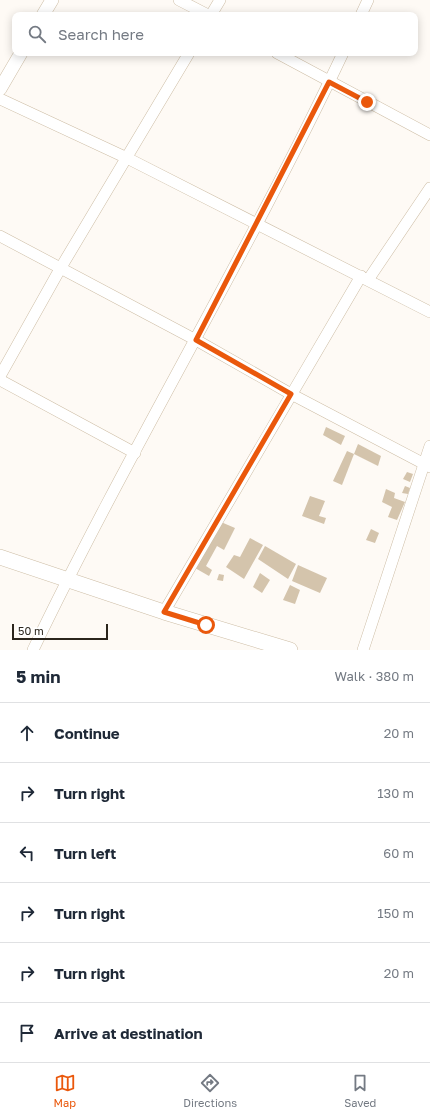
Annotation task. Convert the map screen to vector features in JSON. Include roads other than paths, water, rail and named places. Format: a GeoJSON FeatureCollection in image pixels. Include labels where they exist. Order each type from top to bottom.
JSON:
{"type":"FeatureCollection","features":[{"type":"Feature","properties":{"kind":"main road"},"geometry":{"type":"LineString","coordinates":[[0,557],[164,612],[290,650]]}},
{"type":"Feature","properties":{"kind":"street"},"geometry":{"type":"LineString","coordinates":[[45,12],[52,0]]}},
{"type":"Feature","properties":{"kind":"street"},"geometry":{"type":"LineString","coordinates":[[179,0],[204,12]]}},
{"type":"Feature","properties":{"kind":"street"},"geometry":{"type":"LineString","coordinates":[[212,12],[220,0]]}},
{"type":"Feature","properties":{"kind":"street"},"geometry":{"type":"LineString","coordinates":[[362,12],[368,0]]}},
{"type":"Feature","properties":{"kind":"street"},"geometry":{"type":"LineString","coordinates":[[0,89],[19,56]]}},
{"type":"Feature","properties":{"kind":"street"},"geometry":{"type":"LineString","coordinates":[[0,376],[60,269],[186,56]]}},
{"type":"Feature","properties":{"kind":"street"},"geometry":{"type":"LineString","coordinates":[[282,56],[430,135]]}},
{"type":"Feature","properties":{"kind":"street"},"geometry":{"type":"LineString","coordinates":[[33,650],[66,580],[196,340],[257,224],[342,56]]}},
{"type":"Feature","properties":{"kind":"street"},"geometry":{"type":"LineString","coordinates":[[0,99],[127,158],[430,312]]}},
{"type":"Feature","properties":{"kind":"street"},"geometry":{"type":"LineString","coordinates":[[164,612],[291,394],[364,278],[430,188]]}},
{"type":"Feature","properties":{"kind":"street"},"geometry":{"type":"LineString","coordinates":[[0,236],[196,340],[291,394],[427,466]]}},
{"type":"Feature","properties":{"kind":"street"},"geometry":{"type":"LineString","coordinates":[[0,380],[135,453]]}},
{"type":"Feature","properties":{"kind":"street"},"geometry":{"type":"LineString","coordinates":[[362,650],[427,466],[430,446]]}}]}
